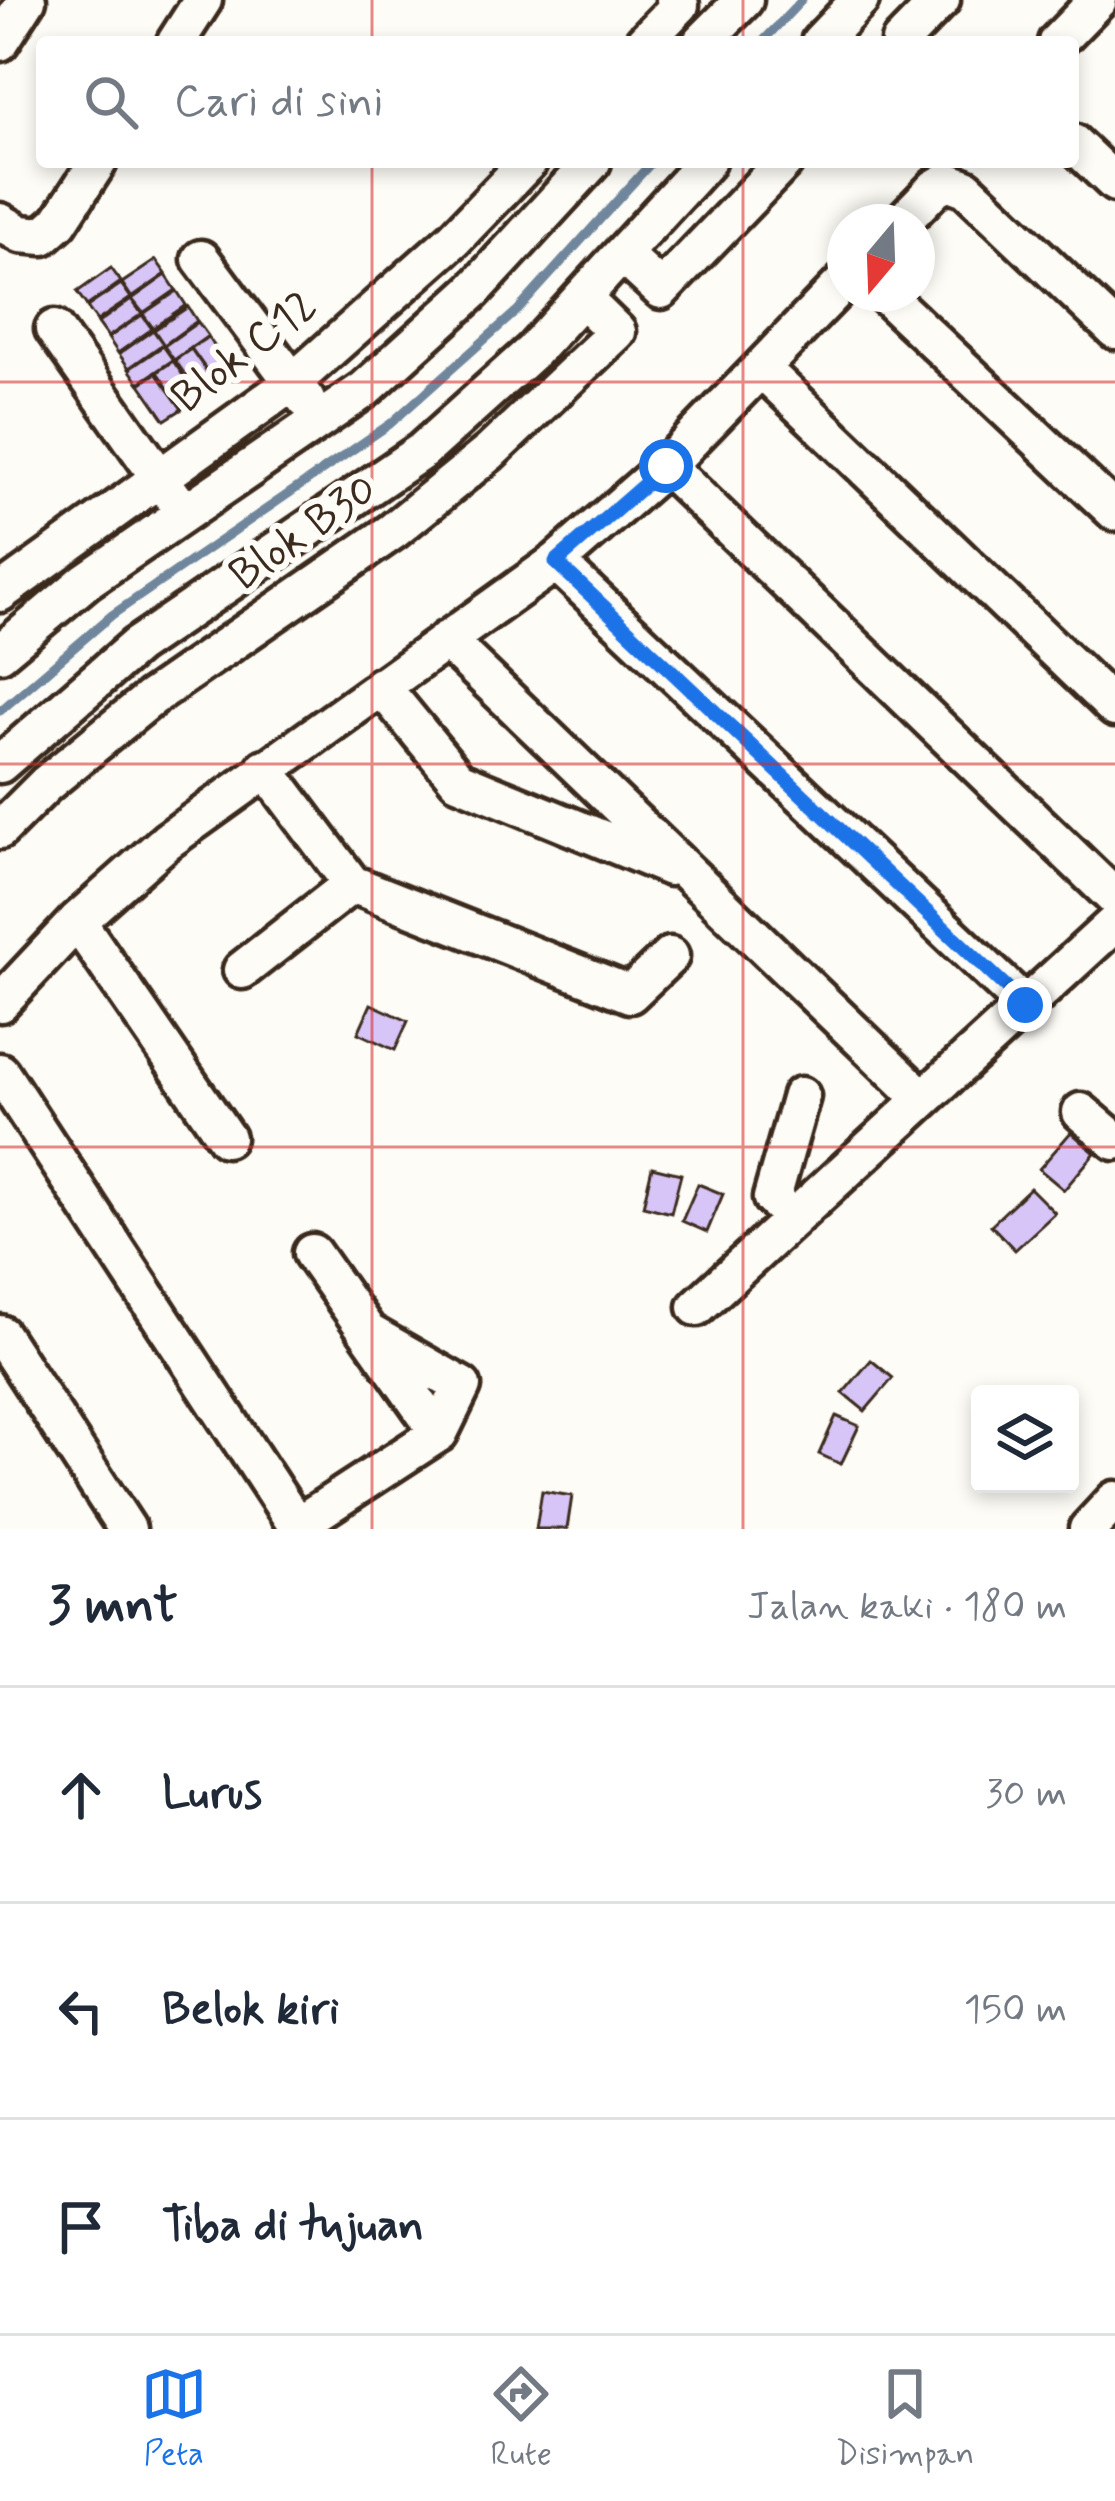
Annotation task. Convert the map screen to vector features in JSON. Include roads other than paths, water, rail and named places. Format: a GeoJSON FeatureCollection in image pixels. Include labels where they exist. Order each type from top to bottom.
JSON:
{"type":"FeatureCollection","features":[{"type":"Feature","properties":{"kind":"street"},"geometry":{"type":"LineString","coordinates":[[0,42],[27,0]]}},
{"type":"Feature","properties":{"kind":"street"},"geometry":{"type":"LineString","coordinates":[[180,36],[203,0]]}},
{"type":"Feature","properties":{"kind":"street"},"geometry":{"type":"LineString","coordinates":[[650,36],[680,5],[675,0]]}},
{"type":"Feature","properties":{"kind":"street"},"geometry":{"type":"LineString","coordinates":[[708,36],[744,0]]}},
{"type":"Feature","properties":{"kind":"street"},"geometry":{"type":"LineString","coordinates":[[826,36],[860,0]]}},
{"type":"Feature","properties":{"kind":"street"},"geometry":{"type":"LineString","coordinates":[[906,36],[940,0]]}},
{"type":"Feature","properties":{"kind":"street"},"geometry":{"type":"LineString","coordinates":[[1063,36],[1098,0]]}},
{"type":"Feature","properties":{"kind":"street"},"geometry":{"type":"LineString","coordinates":[[1079,149],[1115,183]]}},
{"type":"Feature","properties":{"kind":"street"},"geometry":{"type":"LineString","coordinates":[[0,222],[21,234],[43,236],[59,222],[94,168]]}},
{"type":"Feature","properties":{"kind":"street","name":"Blok C12"},"geometry":{"type":"LineString","coordinates":[[0,593],[293,382],[454,239],[522,168]]}},
{"type":"Feature","properties":{"kind":"street"},"geometry":{"type":"LineString","coordinates":[[0,653],[86,581],[365,389],[473,291],[586,168]]}},
{"type":"Feature","properties":{"kind":"street"},"geometry":{"type":"LineString","coordinates":[[0,764],[136,646],[422,451],[533,351],[701,168]]}},
{"type":"Feature","properties":{"kind":"street"},"geometry":{"type":"LineString","coordinates":[[622,254],[661,290],[778,168]]}},
{"type":"Feature","properties":{"kind":"street"},"geometry":{"type":"LineString","coordinates":[[919,204],[947,181],[966,188],[1115,330]]}},
{"type":"Feature","properties":{"kind":"street"},"geometry":{"type":"LineString","coordinates":[[201,259],[321,420]]}},
{"type":"Feature","properties":{"kind":"street","name":"Blok B30"},"geometry":{"type":"LineString","coordinates":[[0,830],[46,784],[151,698],[393,531],[490,452],[617,332],[582,298]]}},
{"type":"Feature","properties":{"kind":"street"},"geometry":{"type":"LineString","coordinates":[[0,1003],[77,921],[167,842],[556,562],[666,466],[827,300]]}},
{"type":"Feature","properties":{"kind":"street"},"geometry":{"type":"LineString","coordinates":[[903,312],[1115,512]]}},
{"type":"Feature","properties":{"kind":"street"},"geometry":{"type":"LineString","coordinates":[[54,329],[185,513]]}},
{"type":"Feature","properties":{"kind":"street"},"geometry":{"type":"LineString","coordinates":[[761,368],[1115,708]]}},
{"type":"Feature","properties":{"kind":"street"},"geometry":{"type":"LineString","coordinates":[[666,466],[1115,898]]}},
{"type":"Feature","properties":{"kind":"street"},"geometry":{"type":"LineString","coordinates":[[556,562],[1025,1005]]}},
{"type":"Feature","properties":{"kind":"street"},"geometry":{"type":"LineString","coordinates":[[446,640],[922,1099]]}},
{"type":"Feature","properties":{"kind":"street"},"geometry":{"type":"LineString","coordinates":[[381,686],[458,780],[690,875]]}},
{"type":"Feature","properties":{"kind":"street"},"geometry":{"type":"LineString","coordinates":[[265,768],[352,884],[630,994],[670,956]]}},
{"type":"Feature","properties":{"kind":"street"},"geometry":{"type":"LineString","coordinates":[[242,970],[352,884]]}},
{"type":"Feature","properties":{"kind":"street"},"geometry":{"type":"LineString","coordinates":[[77,921],[226,1138]]}},
{"type":"Feature","properties":{"kind":"street"},"geometry":{"type":"LineString","coordinates":[[697,1307],[1115,923]]}},
{"type":"Feature","properties":{"kind":"street"},"geometry":{"type":"LineString","coordinates":[[0,1072],[297,1527],[439,1433],[312,1252]]}},
{"type":"Feature","properties":{"kind":"street"},"geometry":{"type":"LineString","coordinates":[[793,1218],[772,1198],[801,1096]]}},
{"type":"Feature","properties":{"kind":"street"},"geometry":{"type":"LineString","coordinates":[[1081,1112],[1115,1141]]}},
{"type":"Feature","properties":{"kind":"street"},"geometry":{"type":"LineString","coordinates":[[0,1334],[127,1529]]}},
{"type":"Feature","properties":{"kind":"street"},"geometry":{"type":"LineString","coordinates":[[1088,1529],[1115,1500]]}},
{"type":"Feature","properties":{"kind":"waterway"},"geometry":{"type":"LineString","coordinates":[[768,36],[802,0]]}},
{"type":"Feature","properties":{"kind":"waterway"},"geometry":{"type":"LineString","coordinates":[[0,711],[112,615],[390,424],[518,310],[647,168]]}}]}
